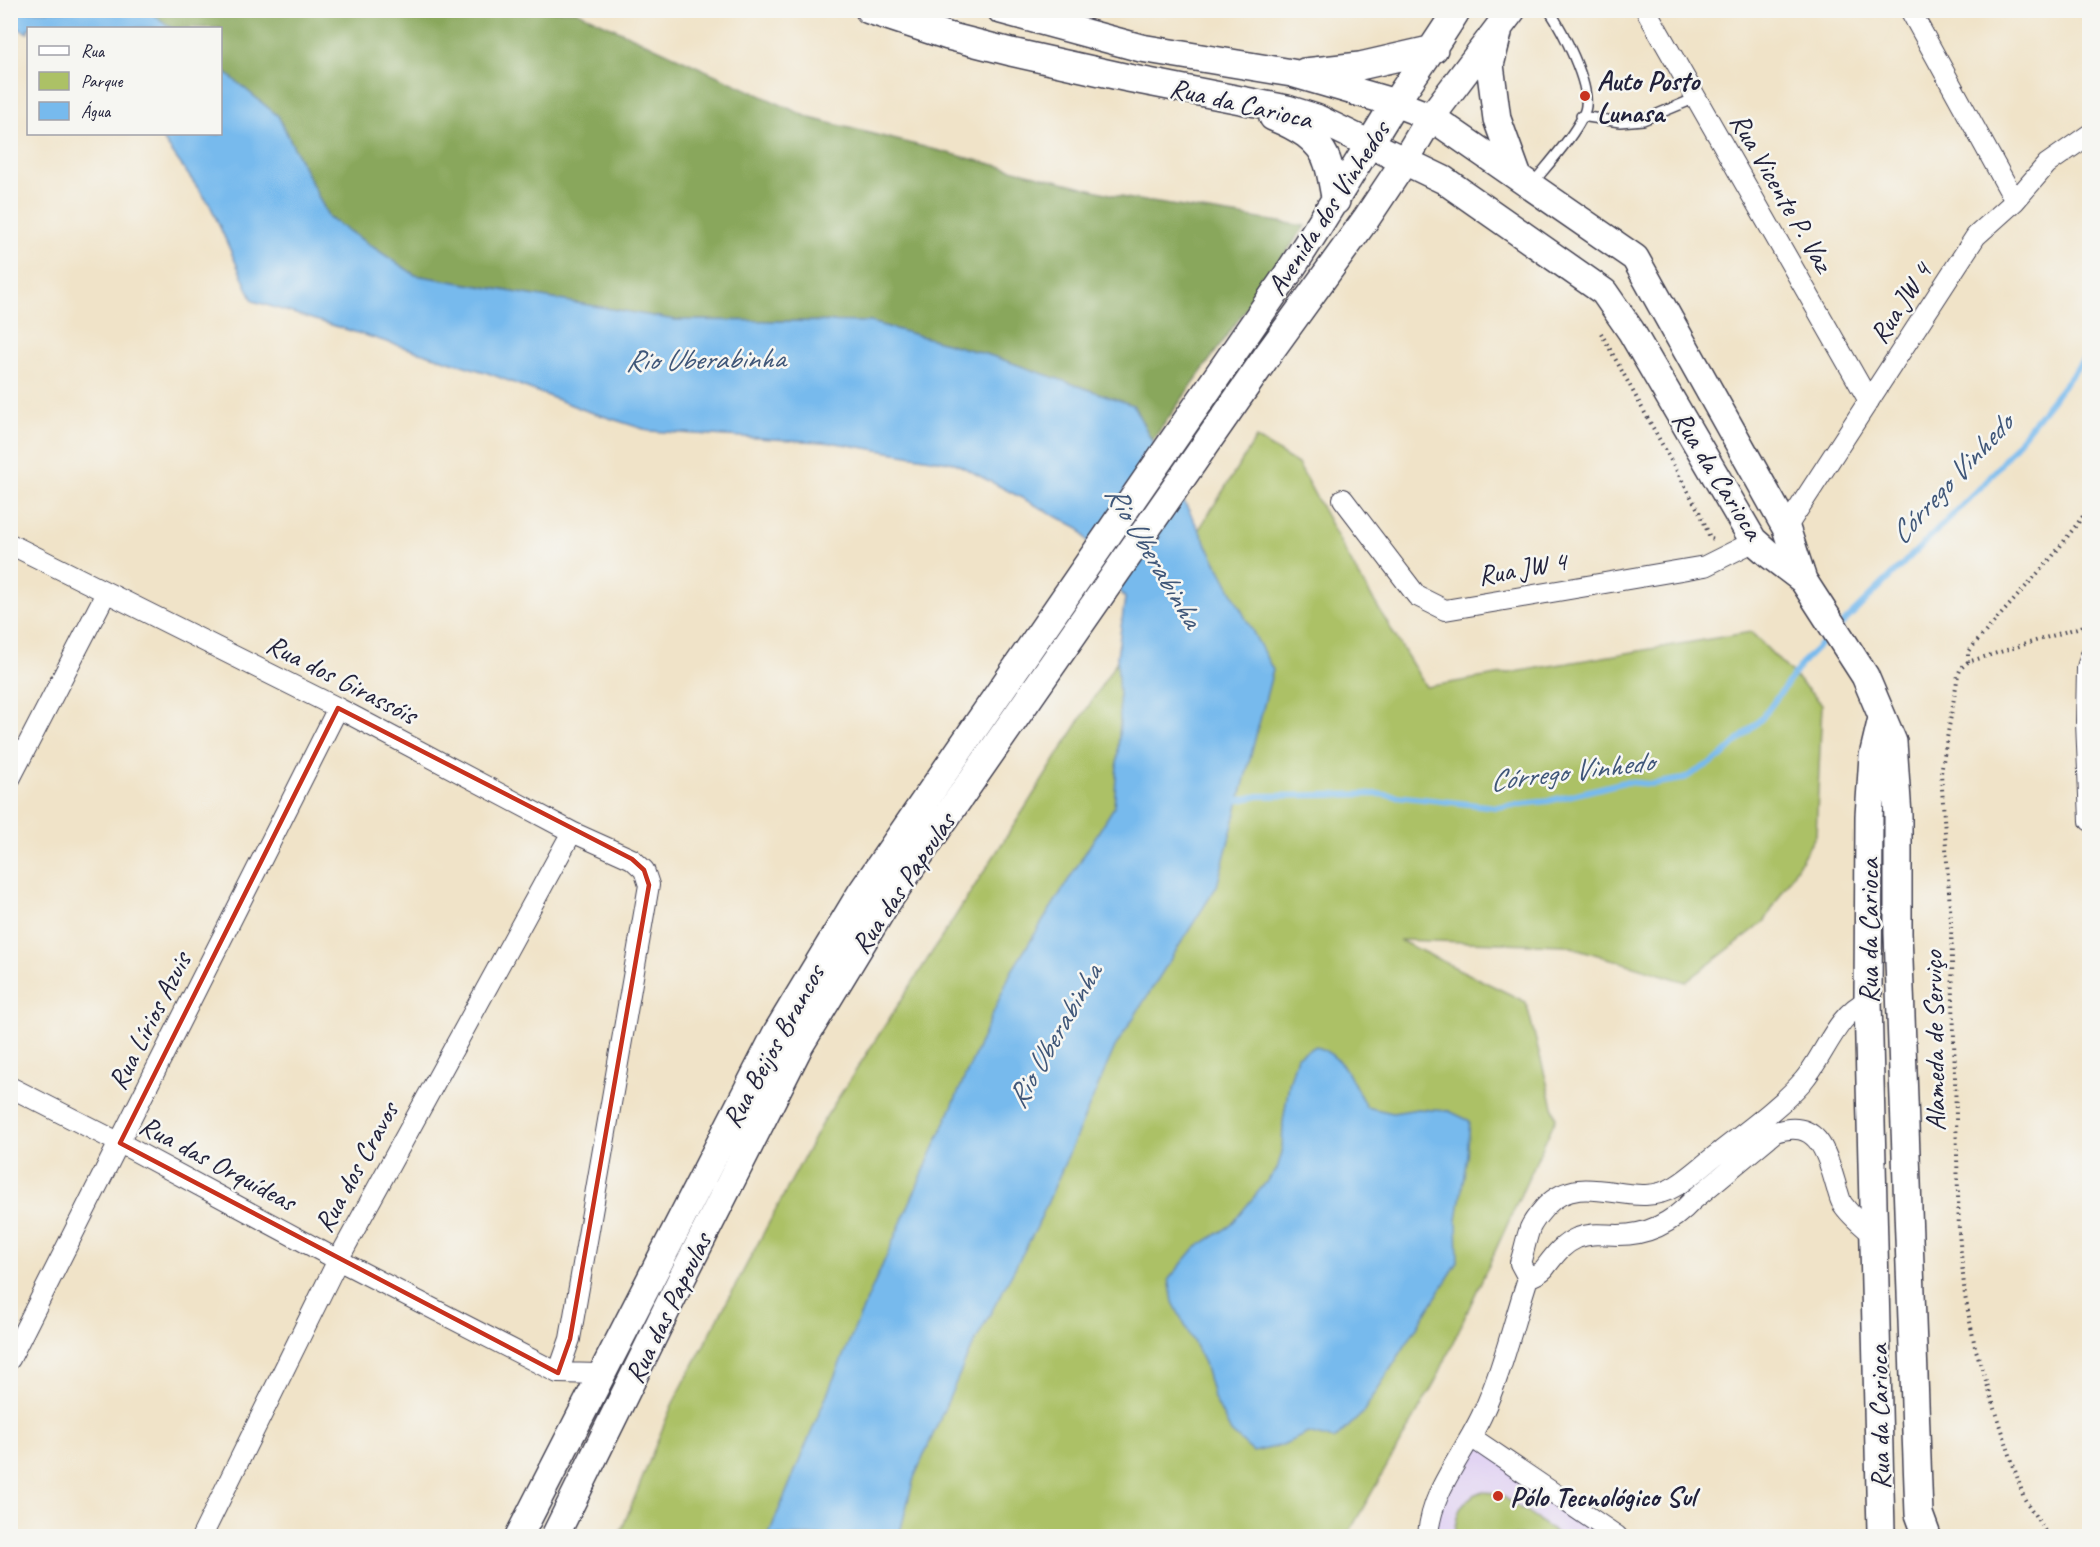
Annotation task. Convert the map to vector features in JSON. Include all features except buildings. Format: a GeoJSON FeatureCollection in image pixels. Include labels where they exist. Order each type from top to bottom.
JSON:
{"type":"FeatureCollection","features":[{"type":"Feature","properties":{"kind":"main road","name":"Rua da Carioca"},"geometry":{"type":"LineString","coordinates":[[869,10],[948,36],[1011,52],[1287,109],[1316,118],[1444,180],[1604,292],[1631,331],[1668,393],[1749,543],[1770,555],[1806,584]]}},
{"type":"Feature","properties":{"kind":"main road","name":"Rua da Carioca"},"geometry":{"type":"LineString","coordinates":[[1001,10],[1141,48],[1292,73],[1395,103],[1431,117],[1524,179],[1635,258],[1786,528],[1806,584]]}},
{"type":"Feature","properties":{"kind":"main road","name":"Avenida dos Vinhedos"},"geometry":{"type":"LineString","coordinates":[[1074,583],[1336,201],[1395,103],[1434,49],[1457,10]]}},
{"type":"Feature","properties":{"kind":"main road"},"geometry":{"type":"LineString","coordinates":[[1506,18],[1490,65],[1497,119],[1524,179]]}},
{"type":"Feature","properties":{"kind":"main road","name":"Avenida dos Vinhedos"},"geometry":{"type":"LineString","coordinates":[[1226,416],[1366,219],[1431,117],[1506,18]]}},
{"type":"Feature","properties":{"kind":"main road"},"geometry":{"type":"LineString","coordinates":[[1292,73],[1360,66],[1434,49]]}},
{"type":"Feature","properties":{"kind":"main road"},"geometry":{"type":"LineString","coordinates":[[1225,96],[1296,126],[1317,145],[1328,162],[1336,201]]}},
{"type":"Feature","properties":{"kind":"main road"},"geometry":{"type":"LineString","coordinates":[[1366,219],[1406,190],[1444,180]]}},
{"type":"Feature","properties":{"kind":"main road"},"geometry":{"type":"LineString","coordinates":[[1631,331],[1642,331],[1653,326],[1660,316],[1663,305]]}},
{"type":"Feature","properties":{"kind":"main road"},"geometry":{"type":"LineString","coordinates":[[1668,393],[1670,382],[1677,373],[1698,368]]}},
{"type":"Feature","properties":{"kind":"main road","name":"Rua das Papoulas"},"geometry":{"type":"LineString","coordinates":[[555,1536],[682,1278],[801,1045],[885,906],[1226,416]]}},
{"type":"Feature","properties":{"kind":"main road","name":"Rua Beijos Brancos"},"geometry":{"type":"LineString","coordinates":[[519,1536],[777,1032],[861,893],[1074,583]]}},
{"type":"Feature","properties":{"kind":"main road"},"geometry":{"type":"LineString","coordinates":[[1806,584],[1865,676],[1882,718]]}},
{"type":"Feature","properties":{"kind":"main road","name":"Rua da Carioca"},"geometry":{"type":"LineString","coordinates":[[1882,718],[1872,756],[1869,816],[1868,1000],[1881,1531],[1883,1536]]}},
{"type":"Feature","properties":{"kind":"main road","name":"Rua da Carioca"},"geometry":{"type":"LineString","coordinates":[[1882,718],[1893,742],[1896,774],[1899,945],[1918,1514],[1927,1536]]}},
{"type":"Feature","properties":{"kind":"street","name":"Rua Vicente P. Vaz"},"geometry":{"type":"LineString","coordinates":[[1646,10],[1869,401]]}},
{"type":"Feature","properties":{"kind":"street"},"geometry":{"type":"LineString","coordinates":[[1910,10],[2015,201]]}},
{"type":"Feature","properties":{"kind":"street","name":"Rua JW 4"},"geometry":{"type":"LineString","coordinates":[[1786,528],[1976,236],[2015,201],[2047,164],[2090,134]]}},
{"type":"Feature","properties":{"kind":"street","name":"Rua JW 4"},"geometry":{"type":"LineString","coordinates":[[1343,499],[1417,596],[1444,610],[1705,566],[1749,543]]}},
{"type":"Feature","properties":{"kind":"street","name":"Rua dos Girassóis"},"geometry":{"type":"LineString","coordinates":[[10,544],[338,708],[572,832],[632,859],[644,870],[649,885],[647,897],[570,1340],[558,1373]]}},
{"type":"Feature","properties":{"kind":"street"},"geometry":{"type":"LineString","coordinates":[[10,779],[106,592]]}},
{"type":"Feature","properties":{"kind":"street"},"geometry":{"type":"LineString","coordinates":[[2090,657],[2087,668],[2086,721],[2090,821]]}},
{"type":"Feature","properties":{"kind":"street","name":"Rua Lírios Azuis"},"geometry":{"type":"LineString","coordinates":[[10,1359],[338,708]]}},
{"type":"Feature","properties":{"kind":"street","name":"Rua dos Cravos"},"geometry":{"type":"LineString","coordinates":[[202,1536],[338,1260],[572,832]]}},
{"type":"Feature","properties":{"kind":"street"},"geometry":{"type":"LineString","coordinates":[[1528,1278],[1520,1263],[1530,1228],[1536,1216],[1554,1198],[1566,1192],[1589,1188],[1626,1195],[1641,1195],[1675,1187],[1790,1094],[1816,1063],[1837,1028],[1856,1006],[1868,1000]]}},
{"type":"Feature","properties":{"kind":"street","name":"Rua das Orquídeas"},"geometry":{"type":"LineString","coordinates":[[10,1087],[558,1373],[600,1374]]}},
{"type":"Feature","properties":{"kind":"street"},"geometry":{"type":"LineString","coordinates":[[1428,1536],[1434,1506],[1442,1485],[1471,1437],[1490,1395],[1528,1278],[1542,1270],[1557,1251],[1578,1238],[1601,1233],[1632,1234],[1660,1226],[1682,1211],[1775,1132],[1791,1129],[1808,1132],[1822,1144],[1827,1152],[1842,1205],[1875,1236]]}},
{"type":"Feature","properties":{"kind":"street"},"geometry":{"type":"LineString","coordinates":[[1726,1147],[1739,1162]]}},
{"type":"Feature","properties":{"kind":"street"},"geometry":{"type":"LineString","coordinates":[[1471,1437],[1617,1536]]}},
{"type":"Feature","properties":{"kind":"lane"},"geometry":{"type":"LineString","coordinates":[[1524,179],[1564,146],[1586,108],[1585,87],[1561,28],[1550,10]]}},
{"type":"Feature","properties":{"kind":"lane"},"geometry":{"type":"LineString","coordinates":[[1581,116],[1620,122],[1643,120],[1696,98]]}},
{"type":"Feature","properties":{"kind":"path"},"geometry":{"type":"LineString","coordinates":[[1601,332],[1702,517],[1710,538],[1749,543]]}},
{"type":"Feature","properties":{"kind":"path","name":"Alameda de Serviço"},"geometry":{"type":"LineString","coordinates":[[2048,1536],[2024,1498],[2000,1430],[1975,1347],[1965,1296],[1959,1233],[1951,922],[1941,773],[1958,675],[1968,662],[1968,652],[2052,557],[2090,507]]}},
{"type":"Feature","properties":{"kind":"path"},"geometry":{"type":"LineString","coordinates":[[1968,662],[2090,624]]}},
{"type":"Feature","properties":{"kind":"highlighted area"},"geometry":{"type":"Polygon","coordinates":[[[338,708],[632,859],[644,870],[649,885],[570,1339],[558,1373],[120,1143],[338,708]]]}},
{"type":"Feature","properties":{"kind":"shaded area","name":"Pólo Tecnológico Sul"},"geometry":{"type":"Polygon","coordinates":[[[1471,1437],[1617,1536],[1428,1536],[1471,1437]]]}},
{"type":"Feature","properties":{"kind":"green space"},"geometry":{"type":"Polygon","coordinates":[[[148,11],[576,11],[810,118],[1126,198],[1305,226],[1152,441],[1133,405],[992,356],[870,322],[675,320],[415,275],[329,218],[278,116],[222,70],[222,27],[170,27],[148,11]]]}},
{"type":"Feature","properties":{"kind":"green space"},"geometry":{"type":"Polygon","coordinates":[[[1256,438],[1298,464],[1357,573],[1426,687],[1751,632],[1822,704],[1816,835],[1765,921],[1686,982],[1565,945],[1399,940],[1526,1002],[1556,1118],[1436,1380],[1347,1536],[619,1536],[672,1405],[822,1123],[1025,808],[1256,438]]]}},
{"type":"Feature","properties":{"kind":"green space"},"geometry":{"type":"Polygon","coordinates":[[[1481,1492],[1498,1493],[1561,1536],[1454,1536],[1456,1521],[1463,1504],[1481,1492]]]}},
{"type":"Feature","properties":{"kind":"water"},"geometry":{"type":"Polygon","coordinates":[[[148,10],[170,27],[27,27],[27,33],[11,25],[11,11],[148,10]]]}},
{"type":"Feature","properties":{"kind":"water","name":"Rio Uberabinha"},"geometry":{"type":"Polygon","coordinates":[[[222,70],[278,116],[329,218],[415,275],[675,320],[870,322],[992,356],[1133,405],[1273,670],[1217,886],[1115,1047],[1037,1227],[968,1355],[914,1478],[899,1536],[768,1536],[853,1332],[1011,972],[1114,807],[1120,720],[1117,657],[1125,598],[1079,528],[955,463],[836,443],[650,431],[587,411],[488,373],[253,301],[210,205],[160,135],[222,135],[222,70]]]}},
{"type":"Feature","properties":{"kind":"water"},"geometry":{"type":"Polygon","coordinates":[[[1316,1046],[1334,1057],[1347,1071],[1366,1107],[1393,1113],[1418,1109],[1449,1111],[1470,1121],[1457,1219],[1458,1262],[1362,1414],[1334,1440],[1308,1433],[1280,1446],[1253,1452],[1231,1432],[1213,1396],[1204,1363],[1173,1302],[1169,1279],[1195,1248],[1230,1226],[1277,1169],[1282,1152],[1283,1122],[1289,1084],[1297,1056],[1316,1046]]]}},
{"type":"Feature","properties":{"kind":"waterway","name":"Córrego Vinhedo"},"geometry":{"type":"LineString","coordinates":[[1840,626],[1987,481],[2090,352]]}},
{"type":"Feature","properties":{"kind":"waterway","name":"Córrego Vinhedo"},"geometry":{"type":"LineString","coordinates":[[1231,802],[1258,796],[1378,794],[1496,807],[1548,801],[1625,782],[1652,784],[1683,779],[1721,757],[1762,718],[1804,661],[1822,643]]}},
{"type":"Feature","properties":{"kind":"place","name":"Auto Posto Lunasa"},"geometry":{"type":"Point","coordinates":[1585,96]}},
{"type":"Feature","properties":{"kind":"place","name":"Pólo Tecnológico Sul"},"geometry":{"type":"Point","coordinates":[1498,1496]}}]}
